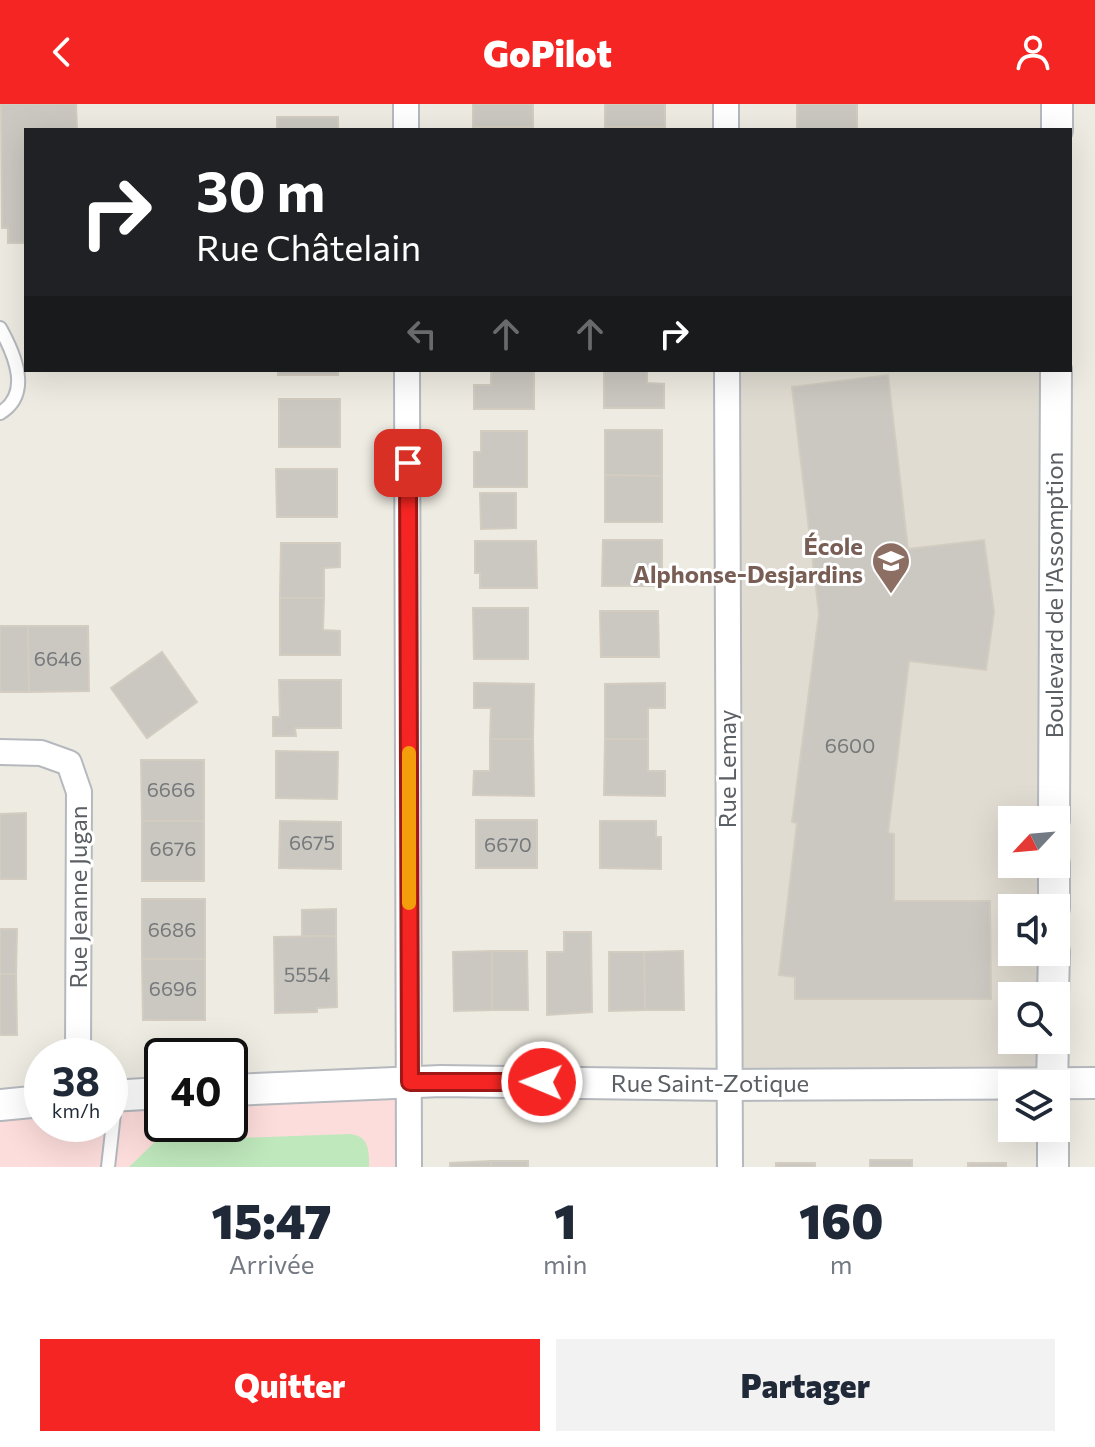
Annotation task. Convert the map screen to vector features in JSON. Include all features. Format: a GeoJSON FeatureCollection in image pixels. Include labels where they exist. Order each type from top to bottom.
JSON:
{"type":"FeatureCollection","features":[{"type":"Feature","properties":{"kind":"street"},"geometry":{"type":"LineString","coordinates":[[406,104],[406,128]]}},
{"type":"Feature","properties":{"kind":"street"},"geometry":{"type":"LineString","coordinates":[[726,104],[726,128]]}},
{"type":"Feature","properties":{"kind":"street"},"geometry":{"type":"LineString","coordinates":[[1057,104],[1057,128]]}},
{"type":"Feature","properties":{"kind":"street"},"geometry":{"type":"LineString","coordinates":[[407,372],[409,1167]]}},
{"type":"Feature","properties":{"kind":"street","name":"Rue Lemay"},"geometry":{"type":"LineString","coordinates":[[727,372],[730,1167]]}},
{"type":"Feature","properties":{"kind":"street","name":"Boulevard de l'Assomption"},"geometry":{"type":"LineString","coordinates":[[1054,806],[1056,372]]}},
{"type":"Feature","properties":{"kind":"street","name":"Rue Jeanne Jugan"},"geometry":{"type":"LineString","coordinates":[[0,752],[41,753],[69,763],[79,792],[78,1038]]}},
{"type":"Feature","properties":{"kind":"street","name":"Rue Saint-Zotique"},"geometry":{"type":"LineString","coordinates":[[248,1089],[410,1082],[998,1084]]}},
{"type":"Feature","properties":{"kind":"street","name":"Rue Saint-Zotique"},"geometry":{"type":"LineString","coordinates":[[1070,1084],[1095,1083]]}},
{"type":"Feature","properties":{"kind":"street"},"geometry":{"type":"LineString","coordinates":[[0,1105],[24,1103]]}},
{"type":"Feature","properties":{"kind":"street"},"geometry":{"type":"LineString","coordinates":[[1053,1142],[1053,1167]]}},
{"type":"Feature","properties":{"kind":"lane"},"geometry":{"type":"LineString","coordinates":[[0,328],[16,365],[20,387],[15,403],[0,413]]}},
{"type":"Feature","properties":{"kind":"lane"},"geometry":{"type":"LineString","coordinates":[[108,1167],[110,1142]]}},
{"type":"Feature","properties":{"kind":"shaded area","name":"École Alphonse-Desjardins"},"geometry":{"type":"Polygon","coordinates":[[[727,372],[1056,372],[1054,806],[998,806],[998,878],[1054,878],[1054,894],[998,894],[998,966],[1054,966],[1053,982],[998,982],[998,1054],[1053,1054],[1052,1070],[998,1070],[998,1084],[729,1085],[727,372]]]}},
{"type":"Feature","properties":{"kind":"shaded area"},"geometry":{"type":"Polygon","coordinates":[[[410,1082],[409,1167],[0,1167],[0,1105],[24,1103],[24,1142],[128,1142],[128,1095],[144,1094],[144,1142],[248,1142],[248,1089],[410,1082]]]}},
{"type":"Feature","properties":{"kind":"green space"},"geometry":{"type":"Polygon","coordinates":[[[355,1135],[366,1144],[369,1167],[129,1167],[155,1142],[248,1142],[248,1138],[355,1135]]]}},
{"type":"Feature","properties":{"kind":"building"},"geometry":{"type":"Polygon","coordinates":[[[1,104],[76,104],[77,128],[24,128],[24,243],[8,243],[8,228],[2,228],[1,104]]]}},
{"type":"Feature","properties":{"kind":"building"},"geometry":{"type":"Polygon","coordinates":[[[473,104],[533,104],[533,127],[473,127],[473,104]]]}},
{"type":"Feature","properties":{"kind":"building"},"geometry":{"type":"Polygon","coordinates":[[[605,104],[665,104],[665,127],[605,127],[605,104]]]}},
{"type":"Feature","properties":{"kind":"building"},"geometry":{"type":"Polygon","coordinates":[[[797,104],[857,104],[857,128],[797,128],[797,104]]]}},
{"type":"Feature","properties":{"kind":"building"},"geometry":{"type":"Polygon","coordinates":[[[277,117],[338,117],[338,128],[277,128],[277,117]]]}},
{"type":"Feature","properties":{"kind":"building"},"geometry":{"type":"Polygon","coordinates":[[[278,372],[338,372],[338,375],[278,375],[278,372]]]}},
{"type":"Feature","properties":{"kind":"building"},"geometry":{"type":"Polygon","coordinates":[[[491,372],[534,372],[534,409],[474,409],[474,385],[491,385],[491,372]]]}},
{"type":"Feature","properties":{"kind":"building"},"geometry":{"type":"Polygon","coordinates":[[[604,372],[647,372],[647,383],[664,384],[664,408],[604,408],[604,372]]]}},
{"type":"Feature","properties":{"kind":"building"},"geometry":{"type":"Polygon","coordinates":[[[888,375],[908,549],[984,540],[994,612],[986,670],[909,661],[888,833],[894,834],[894,901],[990,901],[991,999],[795,999],[795,977],[779,975],[797,823],[792,822],[819,614],[792,387],[888,375]]]}},
{"type":"Feature","properties":{"kind":"building"},"geometry":{"type":"Polygon","coordinates":[[[279,399],[340,399],[340,447],[279,447],[279,399]]]}},
{"type":"Feature","properties":{"kind":"building"},"geometry":{"type":"Polygon","coordinates":[[[605,430],[662,430],[662,476],[605,475],[605,430]]]}},
{"type":"Feature","properties":{"kind":"building"},"geometry":{"type":"Polygon","coordinates":[[[481,431],[527,431],[527,487],[474,487],[474,452],[481,452],[481,431]]]}},
{"type":"Feature","properties":{"kind":"building"},"geometry":{"type":"Polygon","coordinates":[[[276,469],[337,469],[337,517],[277,517],[276,469]]]}},
{"type":"Feature","properties":{"kind":"building"},"geometry":{"type":"Polygon","coordinates":[[[605,475],[662,476],[662,522],[605,522],[605,475]]]}},
{"type":"Feature","properties":{"kind":"building"},"geometry":{"type":"Polygon","coordinates":[[[480,493],[516,493],[516,528],[481,529],[480,493]]]}},
{"type":"Feature","properties":{"kind":"building"},"geometry":{"type":"Polygon","coordinates":[[[603,540],[662,540],[662,586],[602,586],[603,540]]]}},
{"type":"Feature","properties":{"kind":"building"},"geometry":{"type":"Polygon","coordinates":[[[475,541],[536,541],[537,588],[480,588],[480,573],[475,573],[475,541]]]}},
{"type":"Feature","properties":{"kind":"building"},"geometry":{"type":"Polygon","coordinates":[[[281,543],[340,543],[340,567],[324,568],[324,598],[280,598],[281,543]]]}},
{"type":"Feature","properties":{"kind":"building"},"geometry":{"type":"Polygon","coordinates":[[[280,598],[324,598],[323,630],[340,631],[340,655],[280,655],[280,598]]]}},
{"type":"Feature","properties":{"kind":"building"},"geometry":{"type":"Polygon","coordinates":[[[473,608],[528,608],[528,659],[474,659],[473,608]]]}},
{"type":"Feature","properties":{"kind":"building"},"geometry":{"type":"Polygon","coordinates":[[[600,611],[658,611],[659,657],[601,657],[600,611]]]}},
{"type":"Feature","properties":{"kind":"building"},"geometry":{"type":"Polygon","coordinates":[[[0,626],[28,626],[29,692],[0,692],[0,626]]]}},
{"type":"Feature","properties":{"kind":"building"},"geometry":{"type":"Polygon","coordinates":[[[28,626],[88,626],[89,691],[29,692],[28,626]]]}},
{"type":"Feature","properties":{"kind":"building"},"geometry":{"type":"Polygon","coordinates":[[[162,652],[197,702],[147,738],[111,688],[162,652]]]}},
{"type":"Feature","properties":{"kind":"building"},"geometry":{"type":"Polygon","coordinates":[[[279,680],[341,680],[341,728],[295,728],[296,736],[273,736],[273,717],[280,717],[279,680]]]}},
{"type":"Feature","properties":{"kind":"building"},"geometry":{"type":"Polygon","coordinates":[[[474,683],[534,684],[533,739],[490,739],[491,708],[474,708],[474,683]]]}},
{"type":"Feature","properties":{"kind":"building"},"geometry":{"type":"Polygon","coordinates":[[[665,683],[665,708],[648,708],[648,739],[605,739],[605,684],[665,683]]]}},
{"type":"Feature","properties":{"kind":"building"},"geometry":{"type":"Polygon","coordinates":[[[490,739],[533,739],[534,796],[473,795],[474,771],[490,771],[490,739]]]}},
{"type":"Feature","properties":{"kind":"building"},"geometry":{"type":"Polygon","coordinates":[[[605,739],[648,739],[648,771],[665,771],[665,796],[604,795],[605,739]]]}},
{"type":"Feature","properties":{"kind":"building"},"geometry":{"type":"Polygon","coordinates":[[[276,751],[338,752],[337,799],[276,798],[276,751]]]}},
{"type":"Feature","properties":{"kind":"building"},"geometry":{"type":"Polygon","coordinates":[[[141,760],[204,760],[204,821],[142,821],[141,760]]]}},
{"type":"Feature","properties":{"kind":"building"},"geometry":{"type":"Polygon","coordinates":[[[26,813],[26,879],[0,879],[0,814],[26,813]]]}},
{"type":"Feature","properties":{"kind":"building"},"geometry":{"type":"Polygon","coordinates":[[[476,820],[537,820],[537,868],[476,868],[476,820]]]}},
{"type":"Feature","properties":{"kind":"building"},"geometry":{"type":"Polygon","coordinates":[[[142,821],[204,821],[204,881],[142,881],[142,821]]]}},
{"type":"Feature","properties":{"kind":"building"},"geometry":{"type":"Polygon","coordinates":[[[280,821],[341,822],[341,869],[279,868],[280,821]]]}},
{"type":"Feature","properties":{"kind":"building"},"geometry":{"type":"Polygon","coordinates":[[[600,821],[656,821],[656,837],[661,837],[661,869],[600,868],[600,821]]]}},
{"type":"Feature","properties":{"kind":"building"},"geometry":{"type":"Polygon","coordinates":[[[142,899],[205,899],[205,959],[142,959],[142,899]]]}},
{"type":"Feature","properties":{"kind":"building"},"geometry":{"type":"Polygon","coordinates":[[[336,909],[336,936],[302,936],[302,910],[336,909]]]}},
{"type":"Feature","properties":{"kind":"building"},"geometry":{"type":"Polygon","coordinates":[[[0,929],[17,929],[16,974],[0,974],[0,929]]]}},
{"type":"Feature","properties":{"kind":"building"},"geometry":{"type":"Polygon","coordinates":[[[564,932],[591,932],[592,1012],[547,1015],[547,952],[564,952],[564,932]]]}},
{"type":"Feature","properties":{"kind":"building"},"geometry":{"type":"Polygon","coordinates":[[[336,936],[337,1007],[317,1008],[317,1012],[275,1013],[274,937],[336,936]]]}},
{"type":"Feature","properties":{"kind":"building"},"geometry":{"type":"Polygon","coordinates":[[[492,951],[492,1010],[454,1011],[453,952],[492,951]]]}},
{"type":"Feature","properties":{"kind":"building"},"geometry":{"type":"Polygon","coordinates":[[[492,951],[527,951],[528,1010],[492,1010],[492,951]]]}},
{"type":"Feature","properties":{"kind":"building"},"geometry":{"type":"Polygon","coordinates":[[[683,951],[684,1010],[645,1010],[644,952],[683,951]]]}},
{"type":"Feature","properties":{"kind":"building"},"geometry":{"type":"Polygon","coordinates":[[[609,952],[644,952],[645,1010],[609,1011],[609,952]]]}},
{"type":"Feature","properties":{"kind":"building"},"geometry":{"type":"Polygon","coordinates":[[[142,959],[205,959],[205,1020],[143,1020],[142,959]]]}},
{"type":"Feature","properties":{"kind":"building"},"geometry":{"type":"Polygon","coordinates":[[[0,974],[16,974],[17,1035],[0,1035],[0,974]]]}},
{"type":"Feature","properties":{"kind":"building"},"geometry":{"type":"Polygon","coordinates":[[[870,1160],[912,1160],[912,1167],[870,1167],[870,1160]]]}},
{"type":"Feature","properties":{"kind":"building"},"geometry":{"type":"Polygon","coordinates":[[[491,1161],[528,1161],[528,1167],[491,1167],[491,1161]]]}},
{"type":"Feature","properties":{"kind":"building"},"geometry":{"type":"Polygon","coordinates":[[[491,1161],[491,1167],[450,1167],[450,1163],[491,1161]]]}},
{"type":"Feature","properties":{"kind":"building"},"geometry":{"type":"Polygon","coordinates":[[[776,1163],[815,1163],[815,1167],[776,1167],[776,1163]]]}},
{"type":"Feature","properties":{"kind":"building"},"geometry":{"type":"Polygon","coordinates":[[[968,1163],[1006,1163],[1006,1167],[968,1167],[968,1163]]]}},
{"type":"Feature","properties":{"kind":"slow traffic"},"geometry":{"type":"LineString","coordinates":[[409,753],[409,903]]}},
{"type":"Feature","properties":{"kind":"place","name":"École Alphonse-Desjardins"},"geometry":{"type":"Point","coordinates":[891,595]}},
{"type":"Feature","properties":{"kind":"route"},"geometry":{"type":"LineString","coordinates":[[408,463],[410,1082],[542,1082]]}}]}
